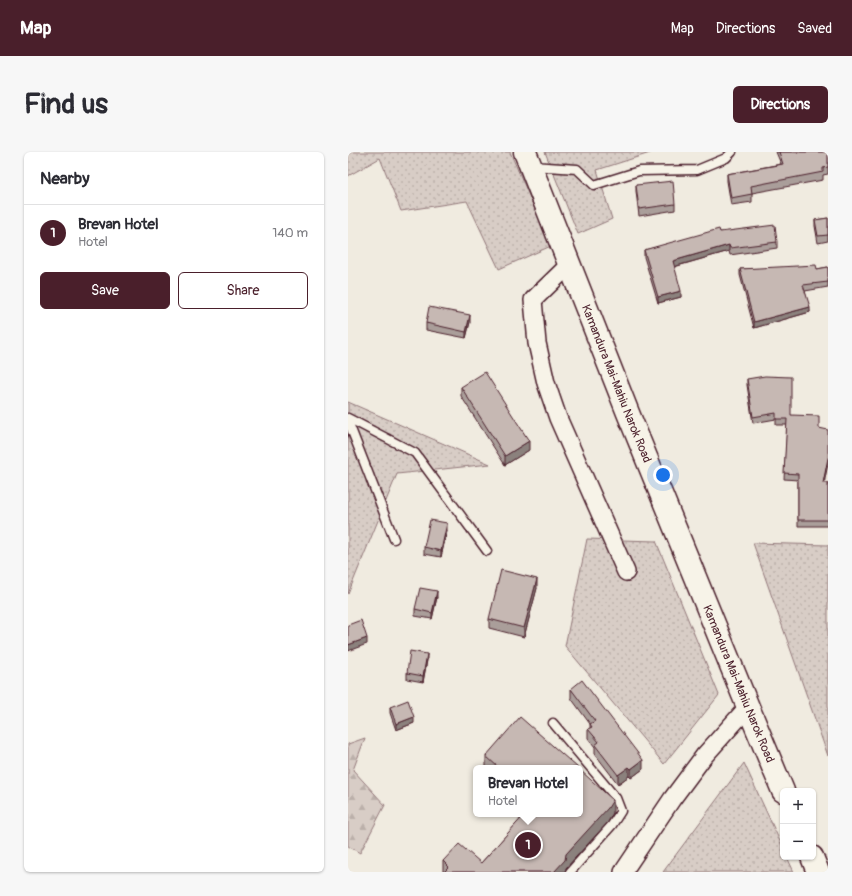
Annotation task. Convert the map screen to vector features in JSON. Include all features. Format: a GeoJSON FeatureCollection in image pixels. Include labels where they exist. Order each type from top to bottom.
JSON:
{"type":"FeatureCollection","features":[{"type":"Feature","properties":{"kind":"highway","name":"Kamandura Mai-Mahiu Narok Road"},"geometry":{"type":"LineString","coordinates":[[528,159],[569,265],[782,788]]}},
{"type":"Feature","properties":{"kind":"highway"},"geometry":{"type":"LineString","coordinates":[[813,860],[818,872]]}},
{"type":"Feature","properties":{"kind":"street"},"geometry":{"type":"LineString","coordinates":[[569,265],[533,300],[536,343],[546,383],[558,418],[626,572]]}},
{"type":"Feature","properties":{"kind":"street"},"geometry":{"type":"LineString","coordinates":[[623,872],[672,799],[704,756],[748,708]]}},
{"type":"Feature","properties":{"kind":"lane"},"geometry":{"type":"LineString","coordinates":[[528,159],[577,169],[594,185],[639,171],[697,170],[726,158],[732,152]]}},
{"type":"Feature","properties":{"kind":"lane"},"geometry":{"type":"LineString","coordinates":[[348,419],[394,539]]}},
{"type":"Feature","properties":{"kind":"lane"},"geometry":{"type":"LineString","coordinates":[[348,419],[415,453],[487,551]]}},
{"type":"Feature","properties":{"kind":"lane"},"geometry":{"type":"LineString","coordinates":[[553,722],[616,798],[620,811],[612,826],[570,872]]}},
{"type":"Feature","properties":{"kind":"green space"},"geometry":{"type":"Polygon","coordinates":[[[348,152],[510,152],[551,246],[499,269],[467,201],[401,211],[380,158],[348,176],[348,152]]]}},
{"type":"Feature","properties":{"kind":"green space"},"geometry":{"type":"Polygon","coordinates":[[[545,152],[653,152],[597,170],[612,219],[578,234],[545,152]]]}},
{"type":"Feature","properties":{"kind":"green space"},"geometry":{"type":"Polygon","coordinates":[[[348,402],[490,464],[397,474],[348,594],[348,402]]]}},
{"type":"Feature","properties":{"kind":"green space"},"geometry":{"type":"Polygon","coordinates":[[[587,539],[656,541],[719,695],[664,764],[565,646],[587,539]]]}},
{"type":"Feature","properties":{"kind":"green space"},"geometry":{"type":"Polygon","coordinates":[[[753,543],[828,545],[828,756],[753,543]]]}},
{"type":"Feature","properties":{"kind":"green space"},"geometry":{"type":"Polygon","coordinates":[[[365,738],[353,770],[385,805],[360,853],[348,846],[348,744],[365,738]]]}},
{"type":"Feature","properties":{"kind":"green space"},"geometry":{"type":"Polygon","coordinates":[[[744,763],[780,841],[780,860],[788,860],[794,872],[663,872],[744,763]]]}},
{"type":"Feature","properties":{"kind":"building"},"geometry":{"type":"Polygon","coordinates":[[[779,152],[828,152],[828,167],[823,168],[823,172],[751,186],[752,194],[731,198],[727,174],[783,164],[779,152]]]}},
{"type":"Feature","properties":{"kind":"building"},"geometry":{"type":"Polygon","coordinates":[[[673,181],[675,204],[639,209],[636,185],[673,181]]]}},
{"type":"Feature","properties":{"kind":"building"},"geometry":{"type":"Polygon","coordinates":[[[828,218],[828,235],[818,236],[815,220],[828,218]]]}},
{"type":"Feature","properties":{"kind":"building"},"geometry":{"type":"Polygon","coordinates":[[[775,225],[777,242],[730,248],[729,245],[673,261],[681,291],[658,297],[644,250],[719,229],[720,232],[775,225]]]}},
{"type":"Feature","properties":{"kind":"building"},"geometry":{"type":"Polygon","coordinates":[[[816,265],[817,269],[828,267],[828,282],[803,285],[810,307],[754,322],[740,269],[816,265]]]}},
{"type":"Feature","properties":{"kind":"building"},"geometry":{"type":"Polygon","coordinates":[[[429,307],[470,315],[466,332],[426,323],[429,307]]]}},
{"type":"Feature","properties":{"kind":"building"},"geometry":{"type":"Polygon","coordinates":[[[485,372],[529,441],[505,456],[461,387],[485,372]]]}},
{"type":"Feature","properties":{"kind":"building"},"geometry":{"type":"Polygon","coordinates":[[[765,376],[791,377],[791,415],[819,416],[819,428],[828,430],[828,458],[823,483],[828,483],[828,520],[798,520],[798,474],[784,473],[787,419],[776,419],[776,413],[753,417],[747,379],[765,376]]]}},
{"type":"Feature","properties":{"kind":"building"},"geometry":{"type":"Polygon","coordinates":[[[430,520],[447,523],[441,551],[424,547],[430,520]]]}},
{"type":"Feature","properties":{"kind":"building"},"geometry":{"type":"Polygon","coordinates":[[[501,570],[537,579],[524,628],[489,619],[501,570]]]}},
{"type":"Feature","properties":{"kind":"building"},"geometry":{"type":"Polygon","coordinates":[[[420,588],[437,591],[432,613],[415,609],[420,588]]]}},
{"type":"Feature","properties":{"kind":"building"},"geometry":{"type":"Polygon","coordinates":[[[361,620],[367,638],[348,645],[348,625],[361,620]]]}},
{"type":"Feature","properties":{"kind":"building"},"geometry":{"type":"Polygon","coordinates":[[[410,651],[427,654],[423,676],[407,673],[410,651]]]}},
{"type":"Feature","properties":{"kind":"building"},"geometry":{"type":"Polygon","coordinates":[[[582,680],[643,760],[631,769],[629,767],[618,775],[595,745],[599,742],[588,729],[592,727],[590,724],[595,721],[571,689],[582,680]]]}},
{"type":"Feature","properties":{"kind":"building"},"geometry":{"type":"Polygon","coordinates":[[[408,700],[414,717],[396,724],[390,707],[408,700]]]}},
{"type":"Feature","properties":{"kind":"building"},"geometry":{"type":"Polygon","coordinates":[[[520,717],[575,765],[496,765],[486,756],[520,717]]]}},
{"type":"Feature","properties":{"kind":"building"},"geometry":{"type":"Polygon","coordinates":[[[583,773],[613,800],[608,808],[566,854],[565,860],[554,872],[444,872],[449,867],[443,861],[459,844],[481,863],[522,817],[583,817],[583,773]]]}},
{"type":"Feature","properties":{"kind":"place","name":"Brevan Hotel"},"geometry":{"type":"Point","coordinates":[528,845]}}]}
